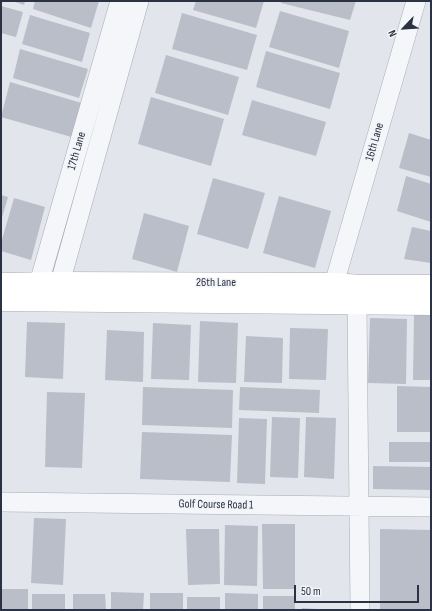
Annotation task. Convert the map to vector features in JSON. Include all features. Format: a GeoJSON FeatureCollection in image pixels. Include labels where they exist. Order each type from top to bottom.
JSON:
{"type":"FeatureCollection","features":[{"type":"Feature","properties":{"kind":"street","name":"17th Lane"},"geometry":{"type":"LineString","coordinates":[[36,292],[120,1]]}},
{"type":"Feature","properties":{"kind":"street","name":"17th Lane"},"geometry":{"type":"LineString","coordinates":[[59,292],[139,1]]}},
{"type":"Feature","properties":{"kind":"street","name":"16th Lane"},"geometry":{"type":"LineString","coordinates":[[334,284],[416,1]]}},
{"type":"Feature","properties":{"kind":"street","name":"26th Lane"},"geometry":{"type":"LineString","coordinates":[[1,284],[36,292],[334,284],[360,286],[431,286]]}},
{"type":"Feature","properties":{"kind":"street"},"geometry":{"type":"LineString","coordinates":[[1,300],[36,292]]}},
{"type":"Feature","properties":{"kind":"street"},"geometry":{"type":"LineString","coordinates":[[59,292],[357,304],[431,304]]}},
{"type":"Feature","properties":{"kind":"street"},"geometry":{"type":"LineString","coordinates":[[357,304],[360,610]]}},
{"type":"Feature","properties":{"kind":"street","name":"Golf Course Road 1"},"geometry":{"type":"LineString","coordinates":[[1,502],[431,507]]}},
{"type":"Feature","properties":{"kind":"building"},"geometry":{"type":"Polygon","coordinates":[[[12,1],[25,1],[24,5],[12,1]]]}},
{"type":"Feature","properties":{"kind":"building"},"geometry":{"type":"Polygon","coordinates":[[[35,1],[99,1],[91,28],[33,9],[35,1]]]}},
{"type":"Feature","properties":{"kind":"building"},"geometry":{"type":"Polygon","coordinates":[[[196,1],[264,1],[256,28],[193,10],[196,1]]]}},
{"type":"Feature","properties":{"kind":"building"},"geometry":{"type":"Polygon","coordinates":[[[281,1],[356,1],[350,20],[281,3],[281,1]]]}},
{"type":"Feature","properties":{"kind":"building"},"geometry":{"type":"Polygon","coordinates":[[[1,6],[23,12],[16,37],[1,33],[1,6]]]}},
{"type":"Feature","properties":{"kind":"building"},"geometry":{"type":"Polygon","coordinates":[[[280,11],[349,31],[339,68],[269,47],[280,11]]]}},
{"type":"Feature","properties":{"kind":"building"},"geometry":{"type":"Polygon","coordinates":[[[182,13],[257,35],[247,70],[172,49],[182,13]]]}},
{"type":"Feature","properties":{"kind":"building"},"geometry":{"type":"Polygon","coordinates":[[[30,15],[90,33],[82,62],[22,44],[30,15]]]}},
{"type":"Feature","properties":{"kind":"building"},"geometry":{"type":"Polygon","coordinates":[[[20,49],[88,69],[79,98],[13,78],[20,49]]]}},
{"type":"Feature","properties":{"kind":"building"},"geometry":{"type":"Polygon","coordinates":[[[266,51],[340,73],[330,109],[256,87],[266,51]]]}},
{"type":"Feature","properties":{"kind":"building"},"geometry":{"type":"Polygon","coordinates":[[[166,55],[239,77],[228,115],[155,93],[166,55]]]}},
{"type":"Feature","properties":{"kind":"building"},"geometry":{"type":"Polygon","coordinates":[[[10,82],[85,104],[75,138],[1,117],[10,82]]]}},
{"type":"Feature","properties":{"kind":"building"},"geometry":{"type":"Polygon","coordinates":[[[151,97],[224,119],[211,166],[138,144],[151,97]]]}},
{"type":"Feature","properties":{"kind":"building"},"geometry":{"type":"Polygon","coordinates":[[[252,100],[326,122],[316,156],[242,135],[252,100]]]}},
{"type":"Feature","properties":{"kind":"building"},"geometry":{"type":"Polygon","coordinates":[[[409,133],[431,140],[431,177],[399,168],[409,133]]]}},
{"type":"Feature","properties":{"kind":"building"},"geometry":{"type":"Polygon","coordinates":[[[406,176],[431,184],[431,222],[397,211],[406,176]]]}},
{"type":"Feature","properties":{"kind":"building"},"geometry":{"type":"Polygon","coordinates":[[[213,178],[265,193],[248,249],[197,234],[213,178]]]}},
{"type":"Feature","properties":{"kind":"building"},"geometry":{"type":"Polygon","coordinates":[[[1,195],[8,197],[1,221],[1,195]]]}},
{"type":"Feature","properties":{"kind":"building"},"geometry":{"type":"Polygon","coordinates":[[[279,196],[331,211],[315,268],[263,253],[279,196]]]}},
{"type":"Feature","properties":{"kind":"building"},"geometry":{"type":"Polygon","coordinates":[[[14,198],[45,207],[31,260],[1,251],[1,243],[14,198]]]}},
{"type":"Feature","properties":{"kind":"building"},"geometry":{"type":"Polygon","coordinates":[[[144,213],[189,226],[177,272],[132,259],[144,213]]]}},
{"type":"Feature","properties":{"kind":"building"},"geometry":{"type":"Polygon","coordinates":[[[412,227],[431,231],[431,263],[404,259],[412,227]]]}},
{"type":"Feature","properties":{"kind":"building"},"geometry":{"type":"Polygon","coordinates":[[[414,315],[431,315],[431,380],[413,380],[414,315]]]}},
{"type":"Feature","properties":{"kind":"building"},"geometry":{"type":"Polygon","coordinates":[[[370,318],[407,319],[406,384],[368,383],[370,318]]]}},
{"type":"Feature","properties":{"kind":"building"},"geometry":{"type":"Polygon","coordinates":[[[200,321],[238,323],[236,383],[198,382],[200,321]]]}},
{"type":"Feature","properties":{"kind":"building"},"geometry":{"type":"Polygon","coordinates":[[[27,322],[65,323],[63,379],[25,377],[27,322]]]}},
{"type":"Feature","properties":{"kind":"building"},"geometry":{"type":"Polygon","coordinates":[[[153,323],[191,325],[189,380],[151,379],[153,323]]]}},
{"type":"Feature","properties":{"kind":"building"},"geometry":{"type":"Polygon","coordinates":[[[290,328],[328,329],[326,380],[289,379],[290,328]]]}},
{"type":"Feature","properties":{"kind":"building"},"geometry":{"type":"Polygon","coordinates":[[[107,330],[144,332],[143,382],[105,380],[107,330]]]}},
{"type":"Feature","properties":{"kind":"building"},"geometry":{"type":"Polygon","coordinates":[[[246,336],[283,338],[282,383],[244,382],[246,336]]]}},
{"type":"Feature","properties":{"kind":"building"},"geometry":{"type":"Polygon","coordinates":[[[397,386],[431,387],[431,432],[397,432],[397,386]]]}},
{"type":"Feature","properties":{"kind":"building"},"geometry":{"type":"Polygon","coordinates":[[[143,387],[233,390],[232,428],[142,425],[143,387]]]}},
{"type":"Feature","properties":{"kind":"building"},"geometry":{"type":"Polygon","coordinates":[[[240,387],[320,390],[319,413],[239,410],[240,387]]]}},
{"type":"Feature","properties":{"kind":"building"},"geometry":{"type":"Polygon","coordinates":[[[47,392],[85,393],[82,468],[45,467],[47,392]]]}},
{"type":"Feature","properties":{"kind":"building"},"geometry":{"type":"Polygon","coordinates":[[[272,417],[300,418],[298,478],[270,477],[272,417]]]}},
{"type":"Feature","properties":{"kind":"building"},"geometry":{"type":"Polygon","coordinates":[[[306,417],[336,418],[334,479],[304,477],[306,417]]]}},
{"type":"Feature","properties":{"kind":"building"},"geometry":{"type":"Polygon","coordinates":[[[239,418],[267,419],[265,484],[237,483],[239,418]]]}},
{"type":"Feature","properties":{"kind":"building"},"geometry":{"type":"Polygon","coordinates":[[[142,432],[232,435],[230,482],[140,479],[142,432]]]}},
{"type":"Feature","properties":{"kind":"building"},"geometry":{"type":"Polygon","coordinates":[[[389,442],[431,442],[431,462],[389,462],[389,442]]]}},
{"type":"Feature","properties":{"kind":"building"},"geometry":{"type":"Polygon","coordinates":[[[373,466],[431,467],[431,490],[373,489],[373,466]]]}},
{"type":"Feature","properties":{"kind":"building"},"geometry":{"type":"Polygon","coordinates":[[[34,518],[66,519],[63,585],[31,583],[34,518]]]}},
{"type":"Feature","properties":{"kind":"building"},"geometry":{"type":"Polygon","coordinates":[[[262,524],[295,524],[295,589],[263,589],[262,524]]]}},
{"type":"Feature","properties":{"kind":"building"},"geometry":{"type":"Polygon","coordinates":[[[225,525],[258,526],[257,586],[224,585],[225,525]]]}},
{"type":"Feature","properties":{"kind":"building"},"geometry":{"type":"Polygon","coordinates":[[[186,529],[219,529],[220,584],[188,585],[186,529]]]}},
{"type":"Feature","properties":{"kind":"building"},"geometry":{"type":"Polygon","coordinates":[[[380,529],[431,530],[431,610],[380,610],[380,529]]]}},
{"type":"Feature","properties":{"kind":"building"},"geometry":{"type":"Polygon","coordinates":[[[1,589],[28,589],[28,610],[1,610],[1,589]]]}},
{"type":"Feature","properties":{"kind":"building"},"geometry":{"type":"Polygon","coordinates":[[[111,592],[144,593],[143,610],[111,610],[111,592]]]}},
{"type":"Feature","properties":{"kind":"building"},"geometry":{"type":"Polygon","coordinates":[[[150,593],[183,593],[183,610],[150,610],[150,593]]]}},
{"type":"Feature","properties":{"kind":"building"},"geometry":{"type":"Polygon","coordinates":[[[225,593],[258,594],[258,610],[225,610],[225,593]]]}},
{"type":"Feature","properties":{"kind":"building"},"geometry":{"type":"Polygon","coordinates":[[[32,594],[65,594],[65,610],[32,610],[32,594]]]}},
{"type":"Feature","properties":{"kind":"building"},"geometry":{"type":"Polygon","coordinates":[[[73,594],[105,594],[106,610],[73,610],[73,594]]]}},
{"type":"Feature","properties":{"kind":"building"},"geometry":{"type":"Polygon","coordinates":[[[263,596],[295,596],[295,610],[263,610],[263,596]]]}},
{"type":"Feature","properties":{"kind":"building"},"geometry":{"type":"Polygon","coordinates":[[[187,597],[220,597],[220,610],[187,610],[187,597]]]}},
{"type":"Feature","properties":{"kind":"building"},"geometry":{"type":"Polygon","coordinates":[[[302,608],[318,609],[318,610],[302,610],[302,608]]]}}]}
